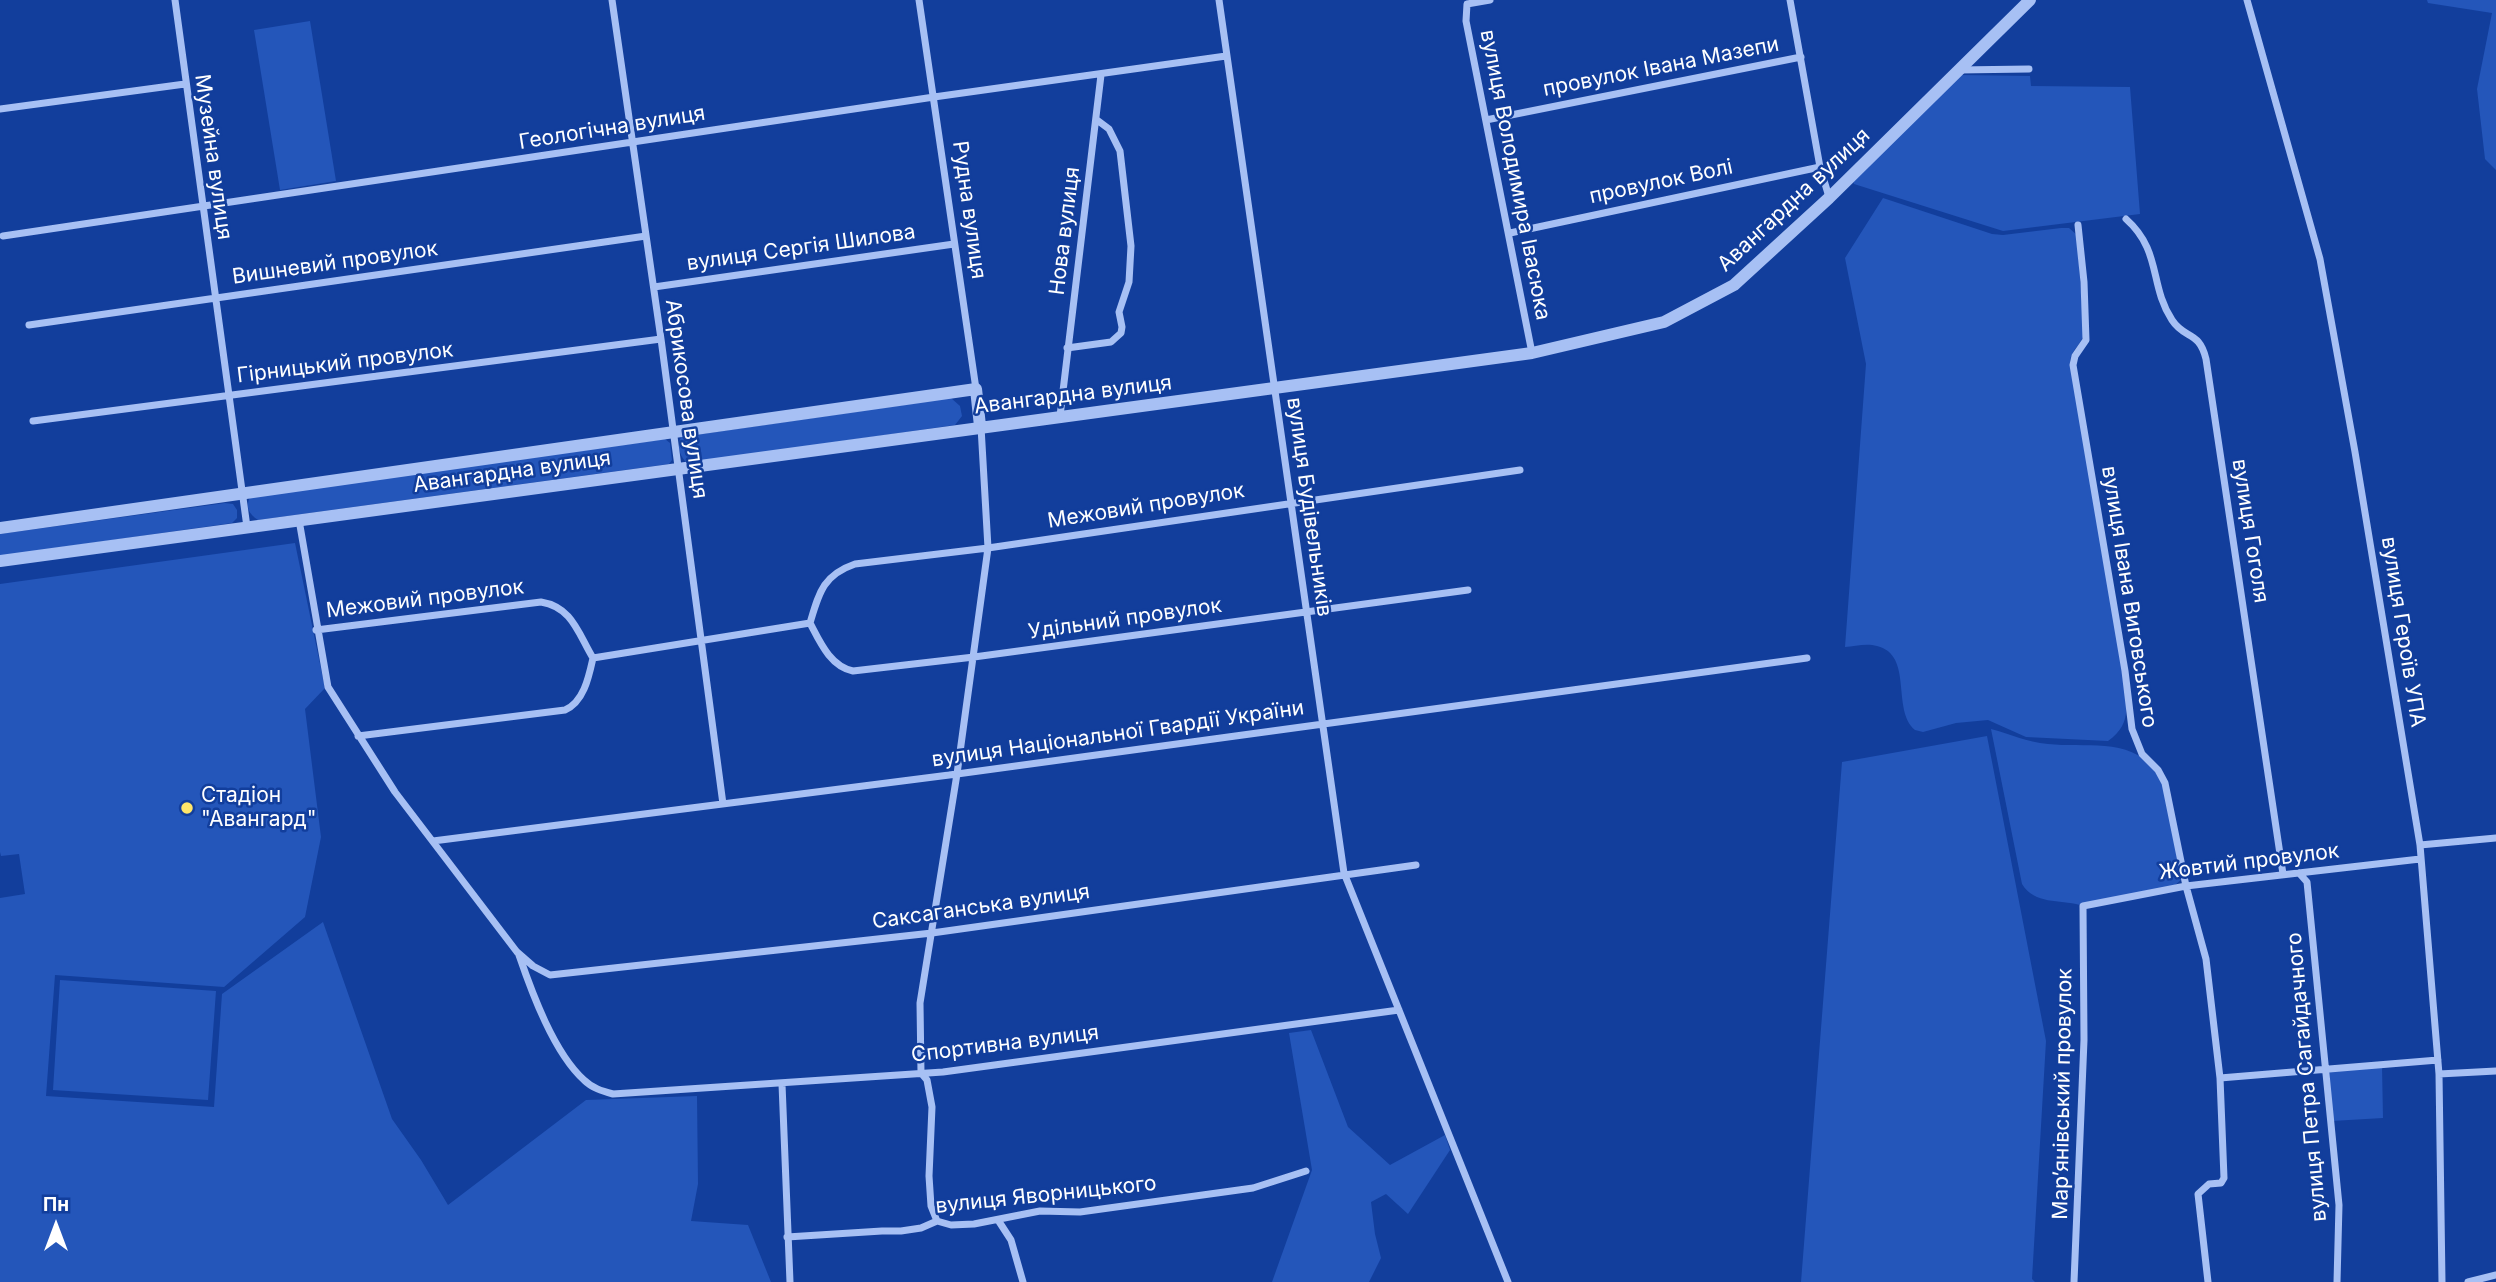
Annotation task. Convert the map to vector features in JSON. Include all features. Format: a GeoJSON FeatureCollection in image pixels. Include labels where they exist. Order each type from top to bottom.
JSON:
{"type":"FeatureCollection","features":[{"type":"Feature","properties":{"kind":"street","name":"Музейна вулиця"},"geometry":{"type":"LineString","coordinates":[[175,0],[247,527]]}},
{"type":"Feature","properties":{"kind":"street","name":"Абрикосова вулиця"},"geometry":{"type":"LineString","coordinates":[[612,0],[662,339],[723,804]]}},
{"type":"Feature","properties":{"kind":"street","name":"Рудна вулиця"},"geometry":{"type":"LineString","coordinates":[[919,0],[981,426]]}},
{"type":"Feature","properties":{"kind":"street","name":"вулиця Будівельників"},"geometry":{"type":"LineString","coordinates":[[1219,0],[1344,873],[1508,1282]]}},
{"type":"Feature","properties":{"kind":"street","name":"вулиця Володимира Івасюка"},"geometry":{"type":"LineString","coordinates":[[1490,0],[1468,4],[1466,21],[1532,353]]}},
{"type":"Feature","properties":{"kind":"street"},"geometry":{"type":"LineString","coordinates":[[1790,0],[1820,167],[1829,198]]}},
{"type":"Feature","properties":{"kind":"street","name":"Авангардна вулиця"},"geometry":{"type":"LineString","coordinates":[[0,561],[1532,353],[1664,322],[1734,285],[1829,198],[2030,0]]}},
{"type":"Feature","properties":{"kind":"street","name":"вулиця Героїв УПА"},"geometry":{"type":"LineString","coordinates":[[2247,0],[2320,260],[2358,465],[2420,845],[2439,1074],[2442,1282]]}},
{"type":"Feature","properties":{"kind":"street","name":"Геологічна вулиця"},"geometry":{"type":"LineString","coordinates":[[3,236],[1226,56]]}},
{"type":"Feature","properties":{"kind":"street","name":"провулок Івана Мазепи"},"geometry":{"type":"LineString","coordinates":[[1486,120],[1801,57]]}},
{"type":"Feature","properties":{"kind":"street"},"geometry":{"type":"LineString","coordinates":[[1958,70],[2029,69]]}},
{"type":"Feature","properties":{"kind":"street","name":"Нова вулиця"},"geometry":{"type":"LineString","coordinates":[[1060,416],[1101,75]]}},
{"type":"Feature","properties":{"kind":"street"},"geometry":{"type":"LineString","coordinates":[[0,109],[185,84]]}},
{"type":"Feature","properties":{"kind":"street"},"geometry":{"type":"LineString","coordinates":[[1067,348],[1111,342],[1121,333],[1119,312],[1129,282],[1131,246],[1120,151],[1112,134],[1097,120]]}},
{"type":"Feature","properties":{"kind":"street","name":"провулок Волі"},"geometry":{"type":"LineString","coordinates":[[1510,233],[1820,167]]}},
{"type":"Feature","properties":{"kind":"street","name":"вулиця Гоголя"},"geometry":{"type":"LineString","coordinates":[[2126,219],[2137,229],[2149,248],[2159,290],[2172,320],[2180,331],[2197,338],[2203,346],[2283,874]]}},
{"type":"Feature","properties":{"kind":"street","name":"вулиця Івана Виговського"},"geometry":{"type":"LineString","coordinates":[[2078,225],[2086,340],[2075,356],[2073,365],[2125,671],[2132,729],[2142,754],[2158,769],[2165,783],[2186,886],[2206,959],[2220,1078],[2224,1178],[2221,1182],[2204,1187],[2198,1194],[2208,1282]]}},
{"type":"Feature","properties":{"kind":"street","name":"Вишневий провулок"},"geometry":{"type":"LineString","coordinates":[[29,324],[646,236]]}},
{"type":"Feature","properties":{"kind":"street","name":"вулиця Сергія Шилова"},"geometry":{"type":"LineString","coordinates":[[654,286],[954,244]]}},
{"type":"Feature","properties":{"kind":"street","name":"Гірницький провулок"},"geometry":{"type":"LineString","coordinates":[[33,421],[662,339]]}},
{"type":"Feature","properties":{"kind":"street","name":"Авангардна вулиця"},"geometry":{"type":"LineString","coordinates":[[0,528],[976,389]]}},
{"type":"Feature","properties":{"kind":"street"},"geometry":{"type":"LineString","coordinates":[[937,1221],[931,1206],[929,1176],[932,1107],[927,1080],[921,1073],[920,1003],[957,775],[988,548],[981,426]]}},
{"type":"Feature","properties":{"kind":"street","name":"Межовий провулок"},"geometry":{"type":"LineString","coordinates":[[810,623],[825,584],[839,569],[855,564],[988,548],[1520,470]]}},
{"type":"Feature","properties":{"kind":"street"},"geometry":{"type":"LineString","coordinates":[[299,520],[328,687],[395,792],[517,952]]}},
{"type":"Feature","properties":{"kind":"street","name":"Удільний провулок"},"geometry":{"type":"LineString","coordinates":[[810,623],[834,661],[844,669],[853,671],[1468,590]]}},
{"type":"Feature","properties":{"kind":"street","name":"Межовий провулок"},"geometry":{"type":"LineString","coordinates":[[316,630],[541,602],[556,604],[568,614],[593,658]]}},
{"type":"Feature","properties":{"kind":"street"},"geometry":{"type":"LineString","coordinates":[[358,736],[565,710],[572,707],[580,696],[589,677],[593,658],[810,623]]}},
{"type":"Feature","properties":{"kind":"street","name":"вулиця Національної Гвардії України"},"geometry":{"type":"LineString","coordinates":[[433,841],[957,775],[1807,657]]}},
{"type":"Feature","properties":{"kind":"street"},"geometry":{"type":"LineString","coordinates":[[2420,845],[2496,838]]}},
{"type":"Feature","properties":{"kind":"street","name":"Жовтий провулок"},"geometry":{"type":"LineString","coordinates":[[2084,906],[2186,886],[2420,859]]}},
{"type":"Feature","properties":{"kind":"street","name":"Саксаганська вулиця"},"geometry":{"type":"LineString","coordinates":[[517,952],[533,966],[550,975],[932,933],[1416,865]]}},
{"type":"Feature","properties":{"kind":"street","name":"вулиця Петра Сагайдачного"},"geometry":{"type":"LineString","coordinates":[[2299,873],[2307,882],[2339,1205],[2337,1282]]}},
{"type":"Feature","properties":{"kind":"street","name":"Марʼянівський провулок"},"geometry":{"type":"LineString","coordinates":[[2074,1282],[2084,1040],[2084,906]]}},
{"type":"Feature","properties":{"kind":"street","name":"Спортивна вулиця"},"geometry":{"type":"LineString","coordinates":[[517,952],[557,1045],[583,1080],[598,1090],[613,1094],[943,1072],[1399,1010]]}},
{"type":"Feature","properties":{"kind":"street"},"geometry":{"type":"LineString","coordinates":[[2220,1078],[2438,1060]]}},
{"type":"Feature","properties":{"kind":"street"},"geometry":{"type":"LineString","coordinates":[[2439,1074],[2496,1071]]}},
{"type":"Feature","properties":{"kind":"street"},"geometry":{"type":"LineString","coordinates":[[782,1084],[790,1282]]}},
{"type":"Feature","properties":{"kind":"street","name":"вулиця Яворницького"},"geometry":{"type":"LineString","coordinates":[[787,1237],[901,1231],[920,1228],[937,1221],[951,1225],[1040,1212],[1080,1212],[1253,1188],[1306,1171]]}},
{"type":"Feature","properties":{"kind":"street"},"geometry":{"type":"LineString","coordinates":[[998,1220],[1011,1240],[1023,1282]]}},
{"type":"Feature","properties":{"kind":"street"},"geometry":{"type":"LineString","coordinates":[[2468,1282],[2496,1275]]}},
{"type":"Feature","properties":{"kind":"shaded area"},"geometry":{"type":"Polygon","coordinates":[[[2427,0],[2496,0],[2496,170],[2485,159],[2477,89],[2492,13],[2428,3],[2427,0]]]}},
{"type":"Feature","properties":{"kind":"shaded area"},"geometry":{"type":"Polygon","coordinates":[[[310,21],[336,181],[280,190],[254,30],[310,21]]]}},
{"type":"Feature","properties":{"kind":"shaded area"},"geometry":{"type":"Polygon","coordinates":[[[1960,75],[2030,76],[2031,86],[2130,87],[2140,214],[2003,231],[1854,184],[1853,181],[1960,75]]]}},
{"type":"Feature","properties":{"kind":"shaded area"},"geometry":{"type":"Polygon","coordinates":[[[1883,198],[1992,234],[2069,228],[2077,235],[2084,334],[2070,361],[2126,701],[2122,726],[2108,741],[2026,737],[1988,720],[1956,723],[1923,732],[1915,730],[1904,710],[1899,671],[1888,651],[1873,645],[1845,647],[1866,364],[1845,258],[1883,198]]]}},
{"type":"Feature","properties":{"kind":"shaded area"},"geometry":{"type":"Polygon","coordinates":[[[951,398],[960,406],[962,416],[955,425],[689,463],[679,449],[681,437],[951,398]]]}},
{"type":"Feature","properties":{"kind":"shaded area"},"geometry":{"type":"Polygon","coordinates":[[[665,439],[670,443],[672,460],[669,464],[258,520],[248,507],[250,497],[665,439]]]}},
{"type":"Feature","properties":{"kind":"shaded area"},"geometry":{"type":"Polygon","coordinates":[[[233,504],[237,510],[237,518],[232,523],[0,556],[0,534],[233,504]]]}},
{"type":"Feature","properties":{"kind":"shaded area"},"geometry":{"type":"Polygon","coordinates":[[[295,543],[325,688],[305,709],[321,837],[305,917],[224,987],[55,975],[46,1096],[214,1107],[222,994],[323,922],[392,1119],[448,1205],[586,1100],[697,1096],[698,1184],[691,1221],[748,1225],[771,1282],[0,1282],[0,898],[25,894],[19,854],[1,856],[0,852],[0,584],[295,543]]]}},
{"type":"Feature","properties":{"kind":"shaded area"},"geometry":{"type":"Polygon","coordinates":[[[1991,729],[2040,743],[2119,748],[2144,759],[2161,778],[2173,821],[2182,879],[2174,886],[2080,905],[2048,900],[2027,891],[2022,884],[1991,729]]]}},
{"type":"Feature","properties":{"kind":"shaded area"},"geometry":{"type":"Polygon","coordinates":[[[1987,736],[2046,1041],[2032,1279],[2035,1282],[1801,1282],[1842,762],[1987,736]]]}},
{"type":"Feature","properties":{"kind":"shaded area"},"geometry":{"type":"Polygon","coordinates":[[[60,980],[216,991],[208,1100],[53,1090],[60,980]]]}},
{"type":"Feature","properties":{"kind":"shaded area"},"geometry":{"type":"Polygon","coordinates":[[[1311,1030],[1348,1127],[1390,1165],[1445,1135],[1450,1150],[1408,1214],[1386,1194],[1371,1202],[1381,1258],[1369,1282],[1272,1282],[1312,1170],[1289,1033],[1311,1030]]]}},
{"type":"Feature","properties":{"kind":"shaded area"},"geometry":{"type":"Polygon","coordinates":[[[2382,1066],[2383,1118],[2332,1121],[2329,1070],[2382,1066]]]}},
{"type":"Feature","properties":{"kind":"place","name":"Стадіон \"Авангард\""},"geometry":{"type":"Point","coordinates":[187,808]}}]}
